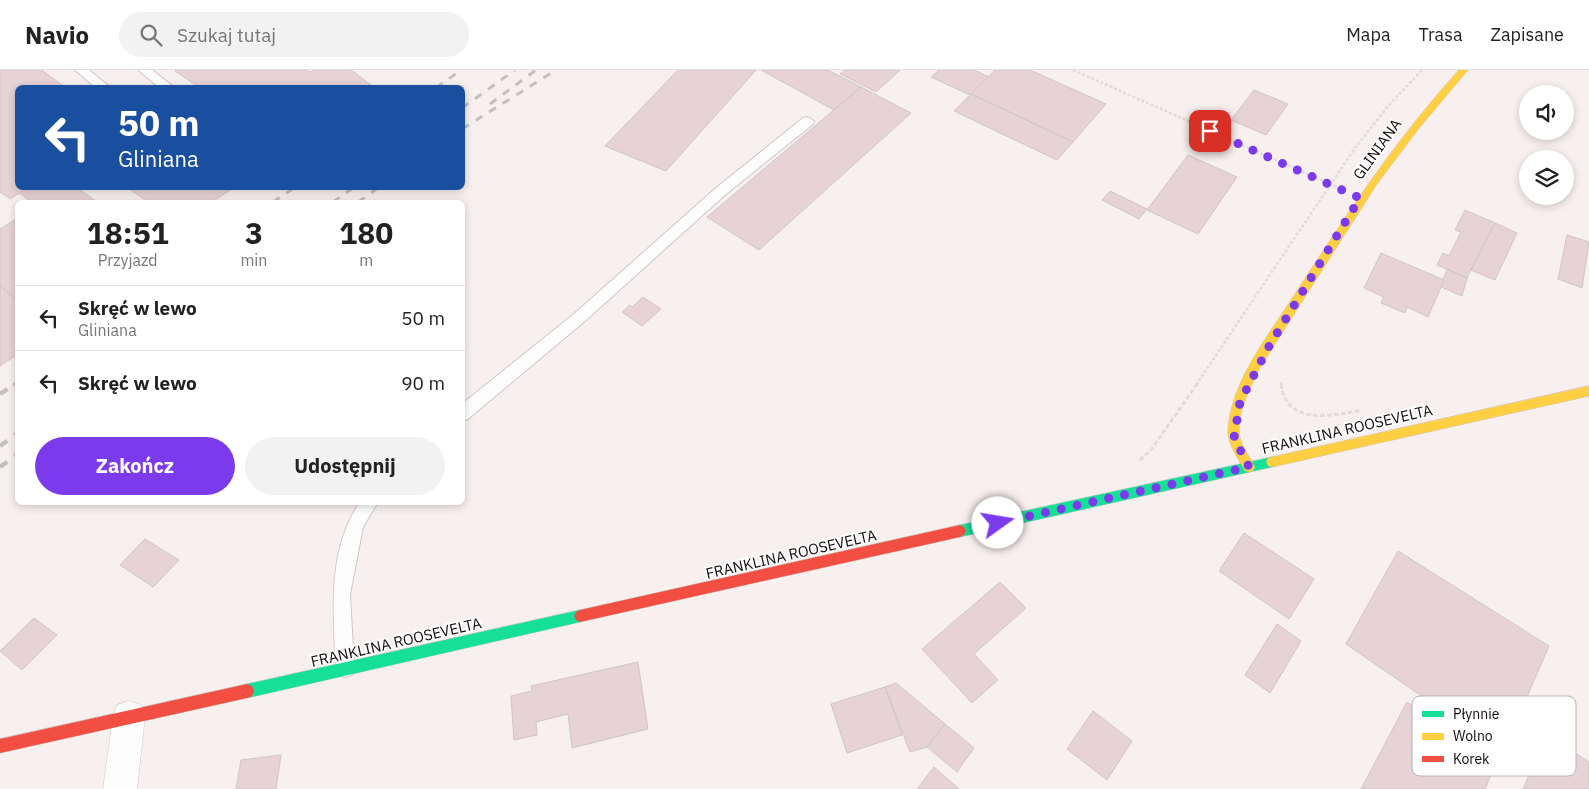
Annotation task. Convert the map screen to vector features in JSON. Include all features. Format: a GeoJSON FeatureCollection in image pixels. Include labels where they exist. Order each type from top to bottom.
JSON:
{"type":"FeatureCollection","features":[{"type":"Feature","properties":{"kind":"street","name":"GLINIANA"},"geometry":{"type":"LineString","coordinates":[[1249,467],[1234,438],[1240,402],[1268,348],[1360,198],[1407,132],[1464,70]]}},
{"type":"Feature","properties":{"kind":"street","name":"FRANKLINA ROOSEVELTA"},"geometry":{"type":"LineString","coordinates":[[0,746],[1589,390]]}},
{"type":"Feature","properties":{"kind":"street"},"geometry":{"type":"LineString","coordinates":[[120,789],[129,717]]}},
{"type":"Feature","properties":{"kind":"lane"},"geometry":{"type":"LineString","coordinates":[[81,70],[101,85]]}},
{"type":"Feature","properties":{"kind":"lane"},"geometry":{"type":"LineString","coordinates":[[144,70],[165,85]]}},
{"type":"Feature","properties":{"kind":"lane"},"geometry":{"type":"LineString","coordinates":[[465,412],[580,317],[721,192],[808,121]]}},
{"type":"Feature","properties":{"kind":"lane"},"geometry":{"type":"LineString","coordinates":[[346,668],[341,594],[355,524],[368,505]]}},
{"type":"Feature","properties":{"kind":"path"},"geometry":{"type":"LineString","coordinates":[[1073,70],[1360,198]]}},
{"type":"Feature","properties":{"kind":"path"},"geometry":{"type":"LineString","coordinates":[[1135,463],[1151,450],[1175,417],[1355,148],[1388,106],[1422,70]]}},
{"type":"Feature","properties":{"kind":"path"},"geometry":{"type":"LineString","coordinates":[[1282,379],[1282,394],[1298,412],[1310,416],[1318,416],[1364,410]]}},
{"type":"Feature","properties":{"kind":"building"},"geometry":{"type":"Polygon","coordinates":[[[0,70],[42,70],[62,85],[15,85],[15,190],[81,190],[94,200],[29,200],[20,193],[10,199],[0,192],[0,70]]]}},
{"type":"Feature","properties":{"kind":"building"},"geometry":{"type":"Polygon","coordinates":[[[306,70],[310,72],[314,70],[351,70],[371,85],[196,85],[175,71],[306,70]]]}},
{"type":"Feature","properties":{"kind":"building"},"geometry":{"type":"Polygon","coordinates":[[[678,70],[756,70],[666,171],[605,146],[678,70]]]}},
{"type":"Feature","properties":{"kind":"building"},"geometry":{"type":"Polygon","coordinates":[[[761,70],[828,70],[861,87],[834,110],[761,70]]]}},
{"type":"Feature","properties":{"kind":"building"},"geometry":{"type":"Polygon","coordinates":[[[845,70],[900,70],[876,92],[840,74],[845,70]]]}},
{"type":"Feature","properties":{"kind":"building"},"geometry":{"type":"Polygon","coordinates":[[[939,70],[974,70],[989,77],[970,95],[931,77],[939,70]]]}},
{"type":"Feature","properties":{"kind":"building"},"geometry":{"type":"Polygon","coordinates":[[[995,70],[1030,70],[1106,104],[1073,142],[971,94],[995,70]]]}},
{"type":"Feature","properties":{"kind":"building"},"geometry":{"type":"Polygon","coordinates":[[[861,87],[911,113],[759,250],[707,217],[861,87]]]}},
{"type":"Feature","properties":{"kind":"building"},"geometry":{"type":"Polygon","coordinates":[[[1254,90],[1288,104],[1266,135],[1231,120],[1254,90]]]}},
{"type":"Feature","properties":{"kind":"building"},"geometry":{"type":"Polygon","coordinates":[[[971,94],[1073,142],[1057,160],[954,111],[971,94]]]}},
{"type":"Feature","properties":{"kind":"building"},"geometry":{"type":"Polygon","coordinates":[[[1188,155],[1237,177],[1198,234],[1147,210],[1188,155]]]}},
{"type":"Feature","properties":{"kind":"building"},"geometry":{"type":"Polygon","coordinates":[[[131,190],[230,190],[215,200],[145,200],[131,190]]]}},
{"type":"Feature","properties":{"kind":"building"},"geometry":{"type":"Polygon","coordinates":[[[1110,191],[1147,209],[1139,219],[1102,200],[1110,191]]]}},
{"type":"Feature","properties":{"kind":"building"},"geometry":{"type":"Polygon","coordinates":[[[1465,210],[1495,223],[1467,278],[1437,265],[1443,253],[1449,256],[1461,232],[1455,230],[1465,210]]]}},
{"type":"Feature","properties":{"kind":"building"},"geometry":{"type":"Polygon","coordinates":[[[15,220],[15,298],[0,286],[0,229],[15,220]]]}},
{"type":"Feature","properties":{"kind":"building"},"geometry":{"type":"Polygon","coordinates":[[[1495,223],[1517,233],[1495,280],[1471,270],[1495,223]]]}},
{"type":"Feature","properties":{"kind":"building"},"geometry":{"type":"Polygon","coordinates":[[[1567,235],[1589,242],[1582,288],[1558,279],[1567,235]]]}},
{"type":"Feature","properties":{"kind":"building"},"geometry":{"type":"Polygon","coordinates":[[[1381,253],[1444,280],[1428,317],[1407,307],[1405,313],[1381,303],[1384,297],[1364,288],[1381,253]]]}},
{"type":"Feature","properties":{"kind":"building"},"geometry":{"type":"Polygon","coordinates":[[[1447,269],[1467,278],[1462,296],[1441,287],[1447,269]]]}},
{"type":"Feature","properties":{"kind":"building"},"geometry":{"type":"Polygon","coordinates":[[[0,286],[15,298],[15,356],[0,366],[0,286]]]}},
{"type":"Feature","properties":{"kind":"building"},"geometry":{"type":"Polygon","coordinates":[[[643,297],[661,309],[642,326],[622,312],[630,305],[632,307],[643,297]]]}},
{"type":"Feature","properties":{"kind":"building"},"geometry":{"type":"Polygon","coordinates":[[[1244,533],[1314,579],[1289,619],[1219,571],[1244,533]]]}},
{"type":"Feature","properties":{"kind":"building"},"geometry":{"type":"Polygon","coordinates":[[[145,539],[179,560],[153,587],[120,565],[145,539]]]}},
{"type":"Feature","properties":{"kind":"building"},"geometry":{"type":"Polygon","coordinates":[[[1398,551],[1549,646],[1527,696],[1422,696],[1346,644],[1398,551]]]}},
{"type":"Feature","properties":{"kind":"building"},"geometry":{"type":"Polygon","coordinates":[[[1000,582],[1026,608],[974,654],[998,680],[972,703],[922,649],[1000,582]]]}},
{"type":"Feature","properties":{"kind":"building"},"geometry":{"type":"Polygon","coordinates":[[[34,618],[57,635],[22,670],[0,651],[34,618]]]}},
{"type":"Feature","properties":{"kind":"building"},"geometry":{"type":"Polygon","coordinates":[[[1277,624],[1301,641],[1270,693],[1245,675],[1277,624]]]}},
{"type":"Feature","properties":{"kind":"building"},"geometry":{"type":"Polygon","coordinates":[[[638,662],[648,729],[572,748],[568,714],[536,722],[537,735],[514,740],[511,696],[532,691],[531,686],[638,662]]]}},
{"type":"Feature","properties":{"kind":"building"},"geometry":{"type":"Polygon","coordinates":[[[896,683],[945,724],[927,747],[910,752],[885,687],[896,683]]]}},
{"type":"Feature","properties":{"kind":"building"},"geometry":{"type":"Polygon","coordinates":[[[885,687],[902,735],[847,753],[831,704],[885,687]]]}},
{"type":"Feature","properties":{"kind":"building"},"geometry":{"type":"Polygon","coordinates":[[[1407,702],[1412,705],[1412,776],[1490,776],[1485,789],[1361,789],[1407,702]]]}},
{"type":"Feature","properties":{"kind":"building"},"geometry":{"type":"Polygon","coordinates":[[[1093,711],[1132,741],[1107,780],[1067,749],[1093,711]]]}},
{"type":"Feature","properties":{"kind":"building"},"geometry":{"type":"Polygon","coordinates":[[[945,724],[974,748],[957,772],[927,747],[945,724]]]}},
{"type":"Feature","properties":{"kind":"building"},"geometry":{"type":"Polygon","coordinates":[[[1576,753],[1589,762],[1589,789],[1523,789],[1529,776],[1576,776],[1576,753]]]}},
{"type":"Feature","properties":{"kind":"building"},"geometry":{"type":"Polygon","coordinates":[[[281,755],[276,789],[236,789],[241,760],[281,755]]]}},
{"type":"Feature","properties":{"kind":"building"},"geometry":{"type":"Polygon","coordinates":[[[934,767],[959,789],[917,789],[934,767]]]}},
{"type":"Feature","properties":{"kind":"railway"},"geometry":{"type":"LineString","coordinates":[[440,85],[461,70]]}},
{"type":"Feature","properties":{"kind":"railway"},"geometry":{"type":"LineString","coordinates":[[465,106],[515,70]]}},
{"type":"Feature","properties":{"kind":"railway"},"geometry":{"type":"LineString","coordinates":[[490,104],[536,70]]}},
{"type":"Feature","properties":{"kind":"railway"},"geometry":{"type":"LineString","coordinates":[[465,127],[556,70]]}},
{"type":"Feature","properties":{"kind":"railway"},"geometry":{"type":"LineString","coordinates":[[276,200],[291,190]]}},
{"type":"Feature","properties":{"kind":"railway"},"geometry":{"type":"LineString","coordinates":[[336,200],[350,190]]}},
{"type":"Feature","properties":{"kind":"railway"},"geometry":{"type":"LineString","coordinates":[[361,200],[375,190]]}},
{"type":"Feature","properties":{"kind":"railway"},"geometry":{"type":"LineString","coordinates":[[0,394],[15,384]]}},
{"type":"Feature","properties":{"kind":"railway"},"geometry":{"type":"LineString","coordinates":[[0,446],[15,435]]}},
{"type":"Feature","properties":{"kind":"railway"},"geometry":{"type":"LineString","coordinates":[[0,467],[15,456]]}},
{"type":"Feature","properties":{"kind":"traffic: fast"},"geometry":{"type":"LineString","coordinates":[[960,531],[1272,462]]}},
{"type":"Feature","properties":{"kind":"traffic: fast"},"geometry":{"type":"LineString","coordinates":[[247,691],[580,616]]}},
{"type":"Feature","properties":{"kind":"traffic: slow"},"geometry":{"type":"LineString","coordinates":[[1249,467],[1236,444],[1234,429],[1242,395],[1257,363],[1374,182],[1416,124],[1464,70]]}},
{"type":"Feature","properties":{"kind":"traffic: slow"},"geometry":{"type":"LineString","coordinates":[[1272,462],[1589,391]]}},
{"type":"Feature","properties":{"kind":"traffic: jam"},"geometry":{"type":"LineString","coordinates":[[580,616],[960,531]]}},
{"type":"Feature","properties":{"kind":"traffic: jam"},"geometry":{"type":"LineString","coordinates":[[0,746],[247,691]]}},
{"type":"Feature","properties":{"kind":"route"},"geometry":{"type":"LineString","coordinates":[[998,523],[1249,467],[1234,438],[1235,420],[1244,391],[1268,348],[1360,198],[1210,131]]}}]}
